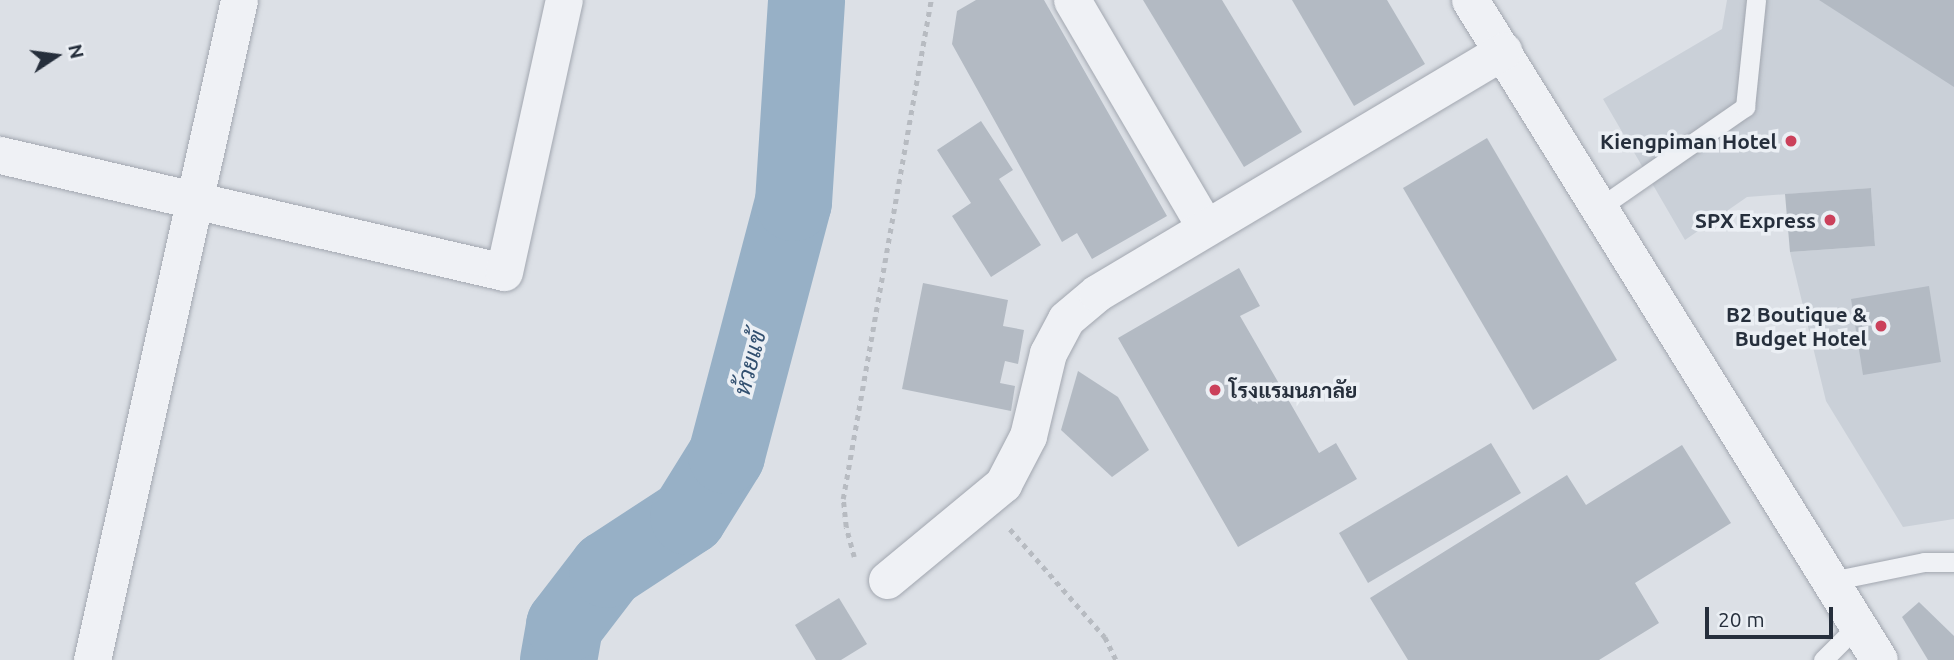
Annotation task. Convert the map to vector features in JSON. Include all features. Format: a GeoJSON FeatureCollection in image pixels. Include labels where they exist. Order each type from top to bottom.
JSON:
{"type":"FeatureCollection","features":[{"type":"Feature","properties":{"kind":"street"},"geometry":{"type":"LineString","coordinates":[[92,660],[239,0]]}},
{"type":"Feature","properties":{"kind":"street"},"geometry":{"type":"LineString","coordinates":[[0,155],[504,272],[564,0]]}},
{"type":"Feature","properties":{"kind":"street"},"geometry":{"type":"LineString","coordinates":[[1072,0],[1205,227]]}},
{"type":"Feature","properties":{"kind":"street"},"geometry":{"type":"LineString","coordinates":[[1471,0],[1880,660]]}},
{"type":"Feature","properties":{"kind":"street"},"geometry":{"type":"LineString","coordinates":[[887,580],[1003,484],[1028,436],[1048,353],[1066,319],[1097,293],[1503,51]]}},
{"type":"Feature","properties":{"kind":"lane"},"geometry":{"type":"LineString","coordinates":[[1599,208],[1745,107],[1756,0]]}},
{"type":"Feature","properties":{"kind":"lane"},"geometry":{"type":"LineString","coordinates":[[1831,581],[1924,562],[1954,562]]}},
{"type":"Feature","properties":{"kind":"lane"},"geometry":{"type":"LineString","coordinates":[[1823,660],[1858,625]]}},
{"type":"Feature","properties":{"kind":"path"},"geometry":{"type":"LineString","coordinates":[[887,580],[853,556],[843,499],[931,0]]}},
{"type":"Feature","properties":{"kind":"path"},"geometry":{"type":"LineString","coordinates":[[984,499],[1105,636],[1116,660]]}},
{"type":"Feature","properties":{"kind":"shaded area","name":"Kiengpiman Hotel"},"geometry":{"type":"Polygon","coordinates":[[[1727,0],[1954,0],[1954,519],[1903,527],[1826,401],[1790,252],[1875,246],[1871,188],[1747,197],[1685,240],[1603,99],[1722,29],[1727,0]]]}},
{"type":"Feature","properties":{"kind":"building"},"geometry":{"type":"Polygon","coordinates":[[[976,0],[1044,0],[1167,216],[1092,259],[1077,233],[1062,242],[952,44],[957,11],[976,0]]]}},
{"type":"Feature","properties":{"kind":"building"},"geometry":{"type":"Polygon","coordinates":[[[1143,0],[1222,0],[1302,132],[1244,167],[1143,0]]]}},
{"type":"Feature","properties":{"kind":"building"},"geometry":{"type":"Polygon","coordinates":[[[1292,0],[1387,0],[1425,64],[1354,106],[1292,0]]]}},
{"type":"Feature","properties":{"kind":"building"},"geometry":{"type":"Polygon","coordinates":[[[1819,0],[1954,0],[1954,87],[1819,0]]]}},
{"type":"Feature","properties":{"kind":"building"},"geometry":{"type":"Polygon","coordinates":[[[981,121],[1013,170],[999,179],[1041,245],[991,277],[952,216],[971,203],[937,150],[981,121]]]}},
{"type":"Feature","properties":{"kind":"building"},"geometry":{"type":"Polygon","coordinates":[[[1487,138],[1617,360],[1533,410],[1403,188],[1487,138]]]}},
{"type":"Feature","properties":{"kind":"building","name":"SPX Express"},"geometry":{"type":"Polygon","coordinates":[[[1871,188],[1875,246],[1790,252],[1785,194],[1871,188]]]}},
{"type":"Feature","properties":{"kind":"building","name":"โรงแรมนภาลัย"},"geometry":{"type":"Polygon","coordinates":[[[1239,268],[1260,306],[1240,316],[1319,453],[1336,443],[1357,479],[1238,547],[1118,338],[1239,268]]]}},
{"type":"Feature","properties":{"kind":"building"},"geometry":{"type":"Polygon","coordinates":[[[923,283],[1008,300],[1003,326],[1024,330],[1018,364],[1005,361],[1000,383],[1015,386],[1011,411],[902,389],[923,283]]]}},
{"type":"Feature","properties":{"kind":"building"},"geometry":{"type":"Polygon","coordinates":[[[1929,286],[1941,362],[1863,375],[1851,299],[1929,286]]]}},
{"type":"Feature","properties":{"kind":"building"},"geometry":{"type":"Polygon","coordinates":[[[1078,371],[1118,397],[1149,450],[1112,477],[1061,430],[1078,371]]]}},
{"type":"Feature","properties":{"kind":"building"},"geometry":{"type":"Polygon","coordinates":[[[1491,443],[1521,493],[1368,583],[1339,533],[1491,443]]]}},
{"type":"Feature","properties":{"kind":"building"},"geometry":{"type":"Polygon","coordinates":[[[1682,445],[1731,523],[1635,583],[1659,623],[1599,660],[1408,660],[1370,598],[1567,475],[1586,505],[1682,445]]]}},
{"type":"Feature","properties":{"kind":"building"},"geometry":{"type":"Polygon","coordinates":[[[839,598],[867,644],[841,660],[816,660],[795,625],[839,598]]]}},
{"type":"Feature","properties":{"kind":"building"},"geometry":{"type":"Polygon","coordinates":[[[1919,602],[1954,636],[1954,660],[1928,660],[1902,617],[1919,602]]]}},
{"type":"Feature","properties":{"kind":"waterway","name":"ห้วยแข้"},"geometry":{"type":"LineString","coordinates":[[558,660],[564,625],[607,569],[688,516],[726,455],[793,202],[806,0]]}},
{"type":"Feature","properties":{"kind":"place","name":"Kiengpiman Hotel"},"geometry":{"type":"Point","coordinates":[1791,141]}},
{"type":"Feature","properties":{"kind":"place","name":"SPX Express"},"geometry":{"type":"Point","coordinates":[1830,220]}},
{"type":"Feature","properties":{"kind":"place","name":"B2 Boutique & Budget Hotel"},"geometry":{"type":"Point","coordinates":[1881,326]}},
{"type":"Feature","properties":{"kind":"place","name":"โรงแรมนภาลัย"},"geometry":{"type":"Point","coordinates":[1215,390]}}]}
